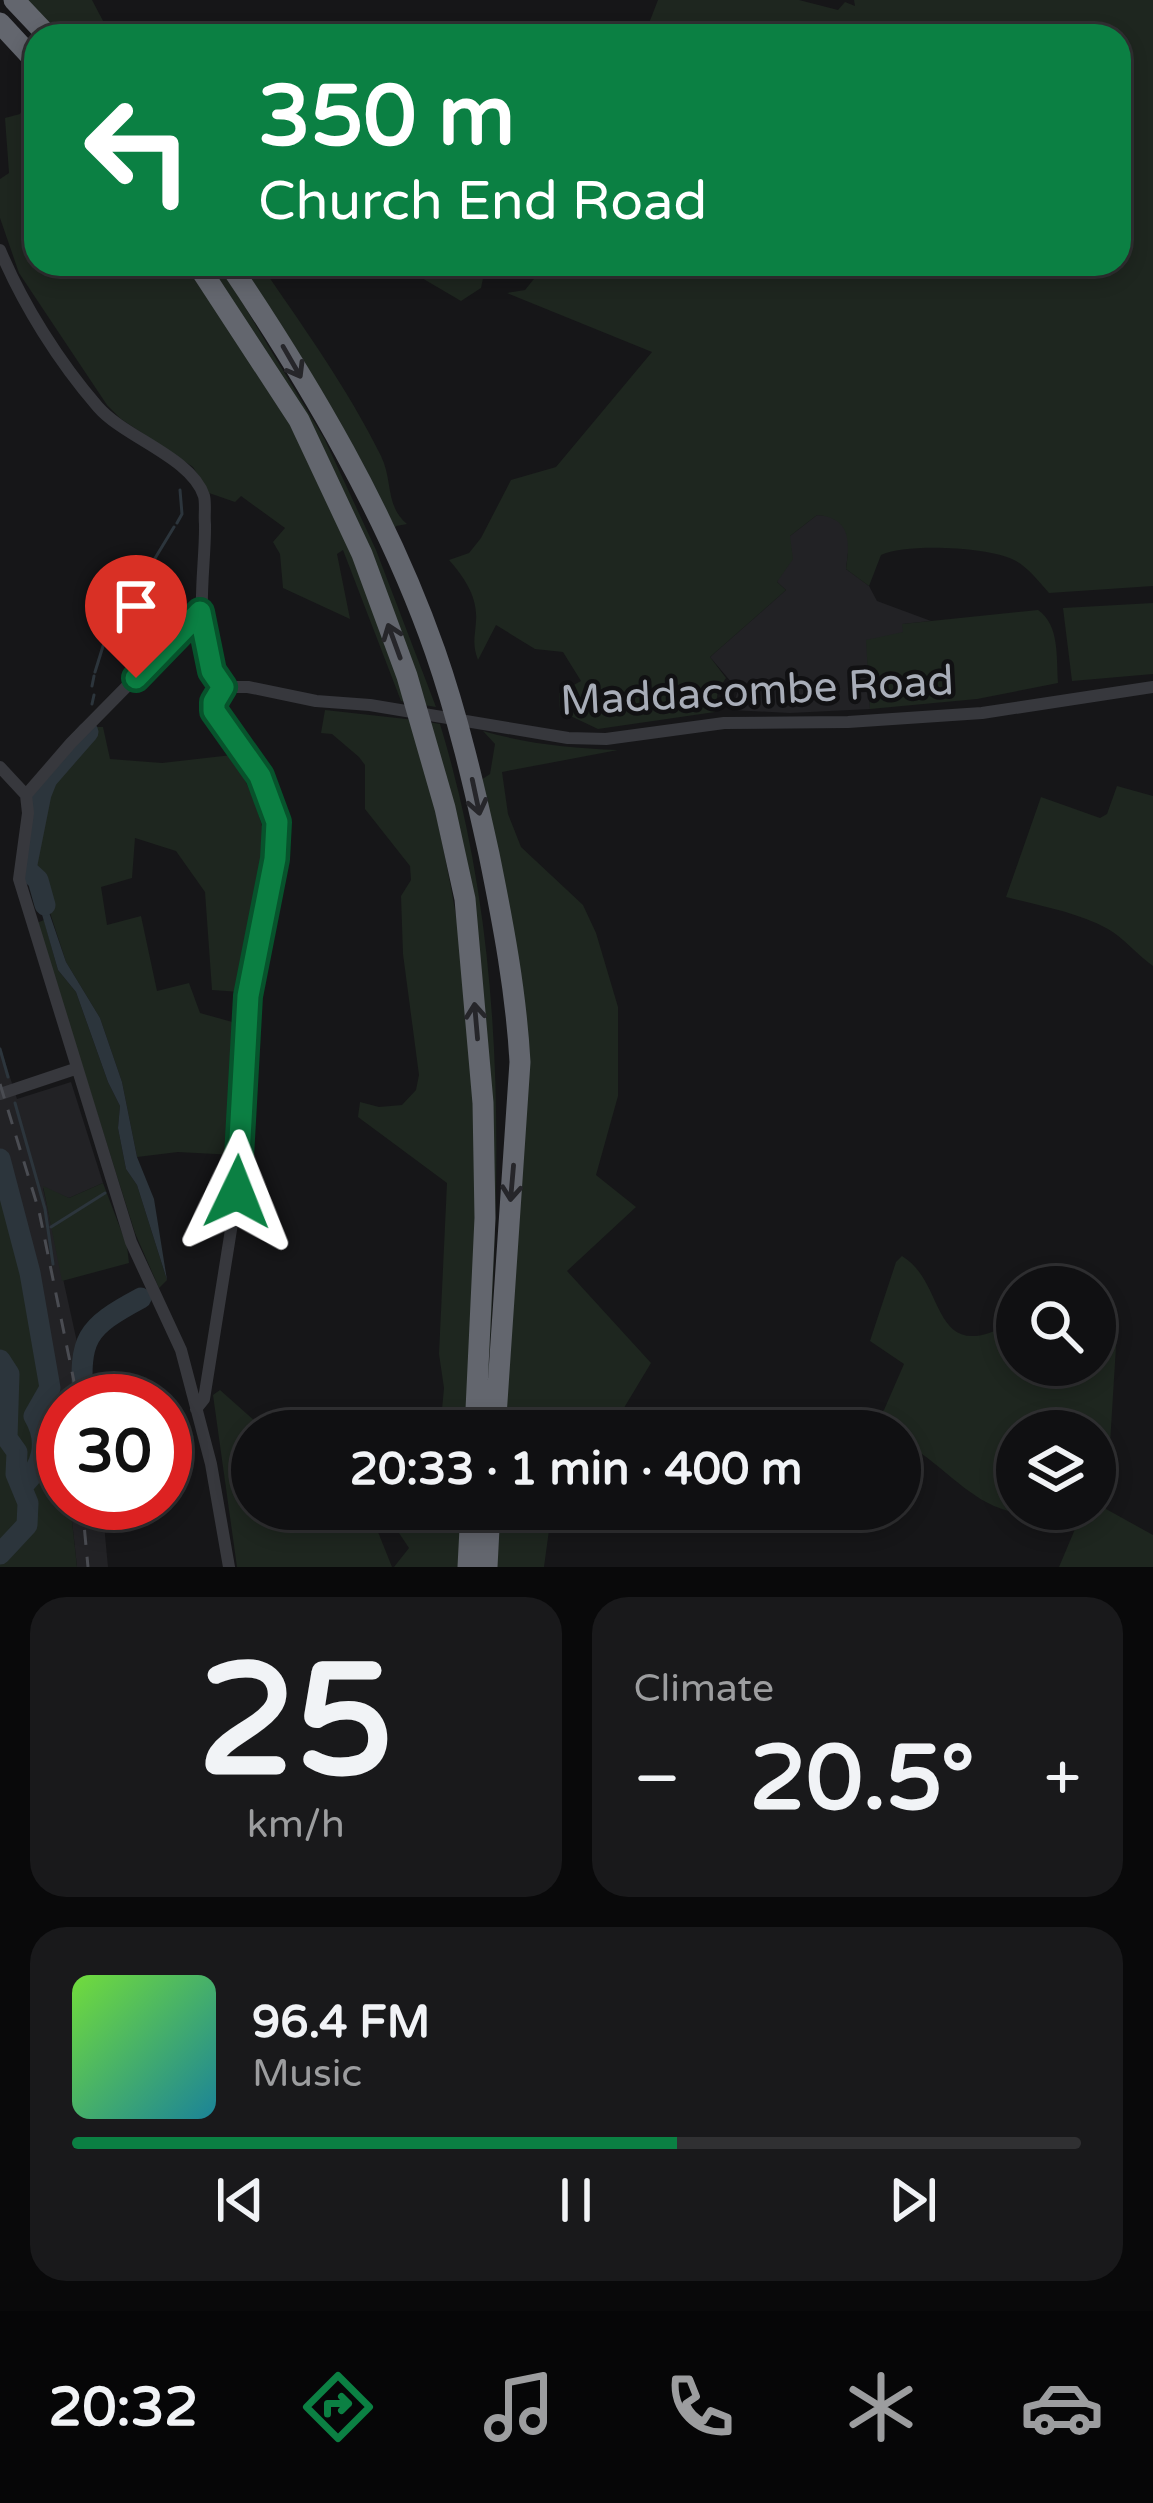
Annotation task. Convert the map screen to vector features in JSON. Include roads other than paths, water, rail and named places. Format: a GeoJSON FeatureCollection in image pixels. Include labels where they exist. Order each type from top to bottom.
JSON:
{"type":"FeatureCollection","features":[{"type":"Feature","properties":{"kind":"highway"},"geometry":{"type":"LineString","coordinates":[[14,0],[36,24]]}},
{"type":"Feature","properties":{"kind":"highway"},"geometry":{"type":"LineString","coordinates":[[0,23],[24,49]]}},
{"type":"Feature","properties":{"kind":"highway"},"geometry":{"type":"LineString","coordinates":[[205,276],[298,420],[362,554],[407,676],[445,808],[465,899],[483,1103],[485,1218],[476,1410]]}},
{"type":"Feature","properties":{"kind":"highway"},"geometry":{"type":"LineString","coordinates":[[237,276],[310,393],[397,556],[435,651],[467,755],[513,978],[520,1062],[496,1410]]}},
{"type":"Feature","properties":{"kind":"highway"},"geometry":{"type":"LineString","coordinates":[[468,1567],[470,1530]]}},
{"type":"Feature","properties":{"kind":"highway"},"geometry":{"type":"LineString","coordinates":[[487,1567],[489,1530]]}},
{"type":"Feature","properties":{"kind":"street"},"geometry":{"type":"LineString","coordinates":[[0,250],[6,282],[100,410],[188,473],[204,496],[206,562],[200,612],[212,671],[223,687],[214,711],[260,776],[277,822],[275,859],[248,996],[237,1192],[204,1400],[196,1409]]}},
{"type":"Feature","properties":{"kind":"street"},"geometry":{"type":"LineString","coordinates":[[26,795],[70,743],[200,612]]}},
{"type":"Feature","properties":{"kind":"street","name":"Maddacombe Road"},"geometry":{"type":"LineString","coordinates":[[223,687],[370,705],[568,738],[606,739],[724,722],[942,717],[1153,686]]}},
{"type":"Feature","properties":{"kind":"street"},"geometry":{"type":"LineString","coordinates":[[0,767],[26,795],[19,879],[131,1242],[182,1350],[211,1464],[229,1567]]}},
{"type":"Feature","properties":{"kind":"street"},"geometry":{"type":"LineString","coordinates":[[0,1094],[76,1069]]}},
{"type":"Feature","properties":{"kind":"waterway"},"geometry":{"type":"LineString","coordinates":[[177,523],[182,514],[180,490]]}},
{"type":"Feature","properties":{"kind":"waterway"},"geometry":{"type":"LineString","coordinates":[[140,583],[174,527]]}},
{"type":"Feature","properties":{"kind":"waterway"},"geometry":{"type":"LineString","coordinates":[[108,632],[112,605],[137,589]]}},
{"type":"Feature","properties":{"kind":"waterway"},"geometry":{"type":"LineString","coordinates":[[95,672],[104,643]]}},
{"type":"Feature","properties":{"kind":"waterway"},"geometry":{"type":"LineString","coordinates":[[92,686],[94,676]]}},
{"type":"Feature","properties":{"kind":"waterway"},"geometry":{"type":"LineString","coordinates":[[92,704],[94,695]]}},
{"type":"Feature","properties":{"kind":"waterway"},"geometry":{"type":"LineString","coordinates":[[45,905],[38,880],[26,869],[41,794],[47,779],[88,732]]}},
{"type":"Feature","properties":{"kind":"waterway"},"geometry":{"type":"LineString","coordinates":[[0,1049],[8,1077]]}},
{"type":"Feature","properties":{"kind":"waterway"},"geometry":{"type":"LineString","coordinates":[[15,1103],[45,1209],[53,1264]]}},
{"type":"Feature","properties":{"kind":"waterway"},"geometry":{"type":"LineString","coordinates":[[0,1159],[30,1273],[50,1388],[34,1416],[42,1444],[39,1462],[22,1486]]}},
{"type":"Feature","properties":{"kind":"waterway"},"geometry":{"type":"LineString","coordinates":[[51,1227],[105,1193]]}},
{"type":"Feature","properties":{"kind":"waterway"},"geometry":{"type":"LineString","coordinates":[[29,1268],[37,1267]]}},
{"type":"Feature","properties":{"kind":"waterway"},"geometry":{"type":"LineString","coordinates":[[82,1374],[85,1349],[97,1327],[141,1298]]}},
{"type":"Feature","properties":{"kind":"waterway"},"geometry":{"type":"LineString","coordinates":[[0,1360],[9,1374],[7,1438],[17,1452],[16,1474],[28,1503],[27,1525],[0,1554]]}},
{"type":"Feature","properties":{"kind":"railway"},"geometry":{"type":"LineString","coordinates":[[0,1084],[39,1211],[72,1374]]}},
{"type":"Feature","properties":{"kind":"railway"},"geometry":{"type":"LineString","coordinates":[[85,1530],[88,1567]]}}]}
